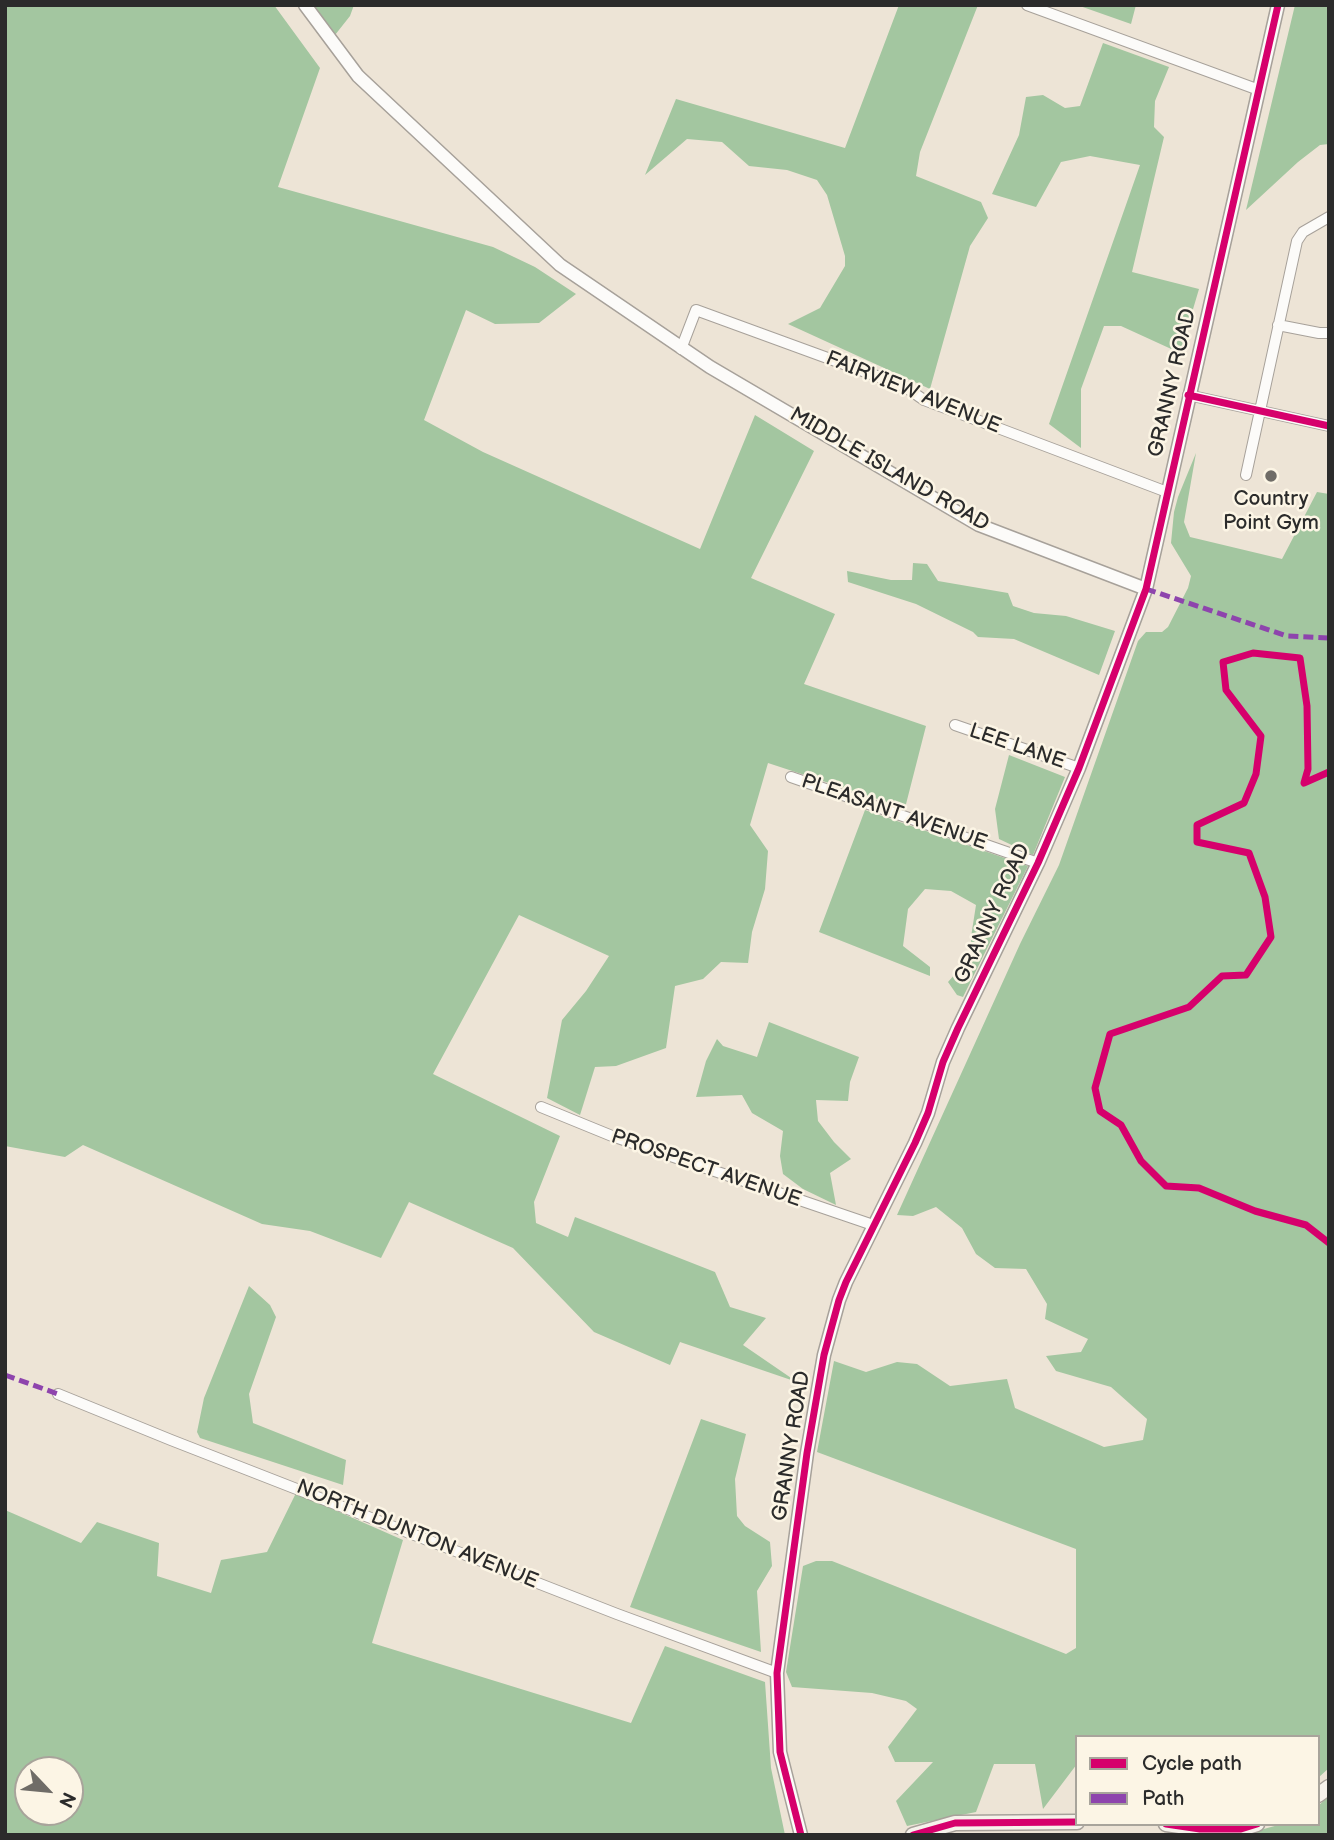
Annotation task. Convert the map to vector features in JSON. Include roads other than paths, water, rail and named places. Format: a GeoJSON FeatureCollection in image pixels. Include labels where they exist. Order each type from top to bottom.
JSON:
{"type":"FeatureCollection","features":[{"type":"Feature","properties":{"kind":"main road"},"geometry":{"type":"LineString","coordinates":[[913,1835],[955,1823],[1075,1822]]}},
{"type":"Feature","properties":{"kind":"main road"},"geometry":{"type":"LineString","coordinates":[[1179,1826],[1200,1829],[1241,1829],[1251,1826]]}},
{"type":"Feature","properties":{"kind":"street","name":"MIDDLE ISLAND ROAD"},"geometry":{"type":"LineString","coordinates":[[305,5],[358,76],[560,265],[681,349],[979,525],[1146,589]]}},
{"type":"Feature","properties":{"kind":"street","name":"GRANNY ROAD"},"geometry":{"type":"LineString","coordinates":[[802,1835],[780,1752],[777,1673],[807,1453],[824,1354],[839,1300],[915,1143],[928,1113],[943,1062],[1038,863],[1079,768],[1146,589],[1278,5]]}},
{"type":"Feature","properties":{"kind":"street"},"geometry":{"type":"LineString","coordinates":[[1034,6],[1259,90]]}},
{"type":"Feature","properties":{"kind":"street"},"geometry":{"type":"LineString","coordinates":[[1246,475],[1297,241],[1303,232],[1329,217]]}},
{"type":"Feature","properties":{"kind":"street","name":"FAIRVIEW AVENUE"},"geometry":{"type":"LineString","coordinates":[[681,349],[696,310],[904,386],[924,400],[1167,492]]}},
{"type":"Feature","properties":{"kind":"street"},"geometry":{"type":"LineString","coordinates":[[1278,325],[1319,334],[1329,332]]}},
{"type":"Feature","properties":{"kind":"street"},"geometry":{"type":"LineString","coordinates":[[1188,395],[1329,426]]}},
{"type":"Feature","properties":{"kind":"street","name":"LEE LANE"},"geometry":{"type":"LineString","coordinates":[[956,725],[1079,768]]}},
{"type":"Feature","properties":{"kind":"street","name":"PLEASANT AVENUE"},"geometry":{"type":"LineString","coordinates":[[791,777],[1038,863]]}},
{"type":"Feature","properties":{"kind":"street","name":"PROSPECT AVENUE"},"geometry":{"type":"LineString","coordinates":[[541,1107],[612,1136],[873,1225]]}},
{"type":"Feature","properties":{"kind":"street","name":"NORTH DUNTON AVENUE"},"geometry":{"type":"LineString","coordinates":[[58,1394],[617,1614],[777,1673]]}},
{"type":"Feature","properties":{"kind":"place","name":"Country Point Gym"},"geometry":{"type":"Point","coordinates":[1271,476]}}]}
